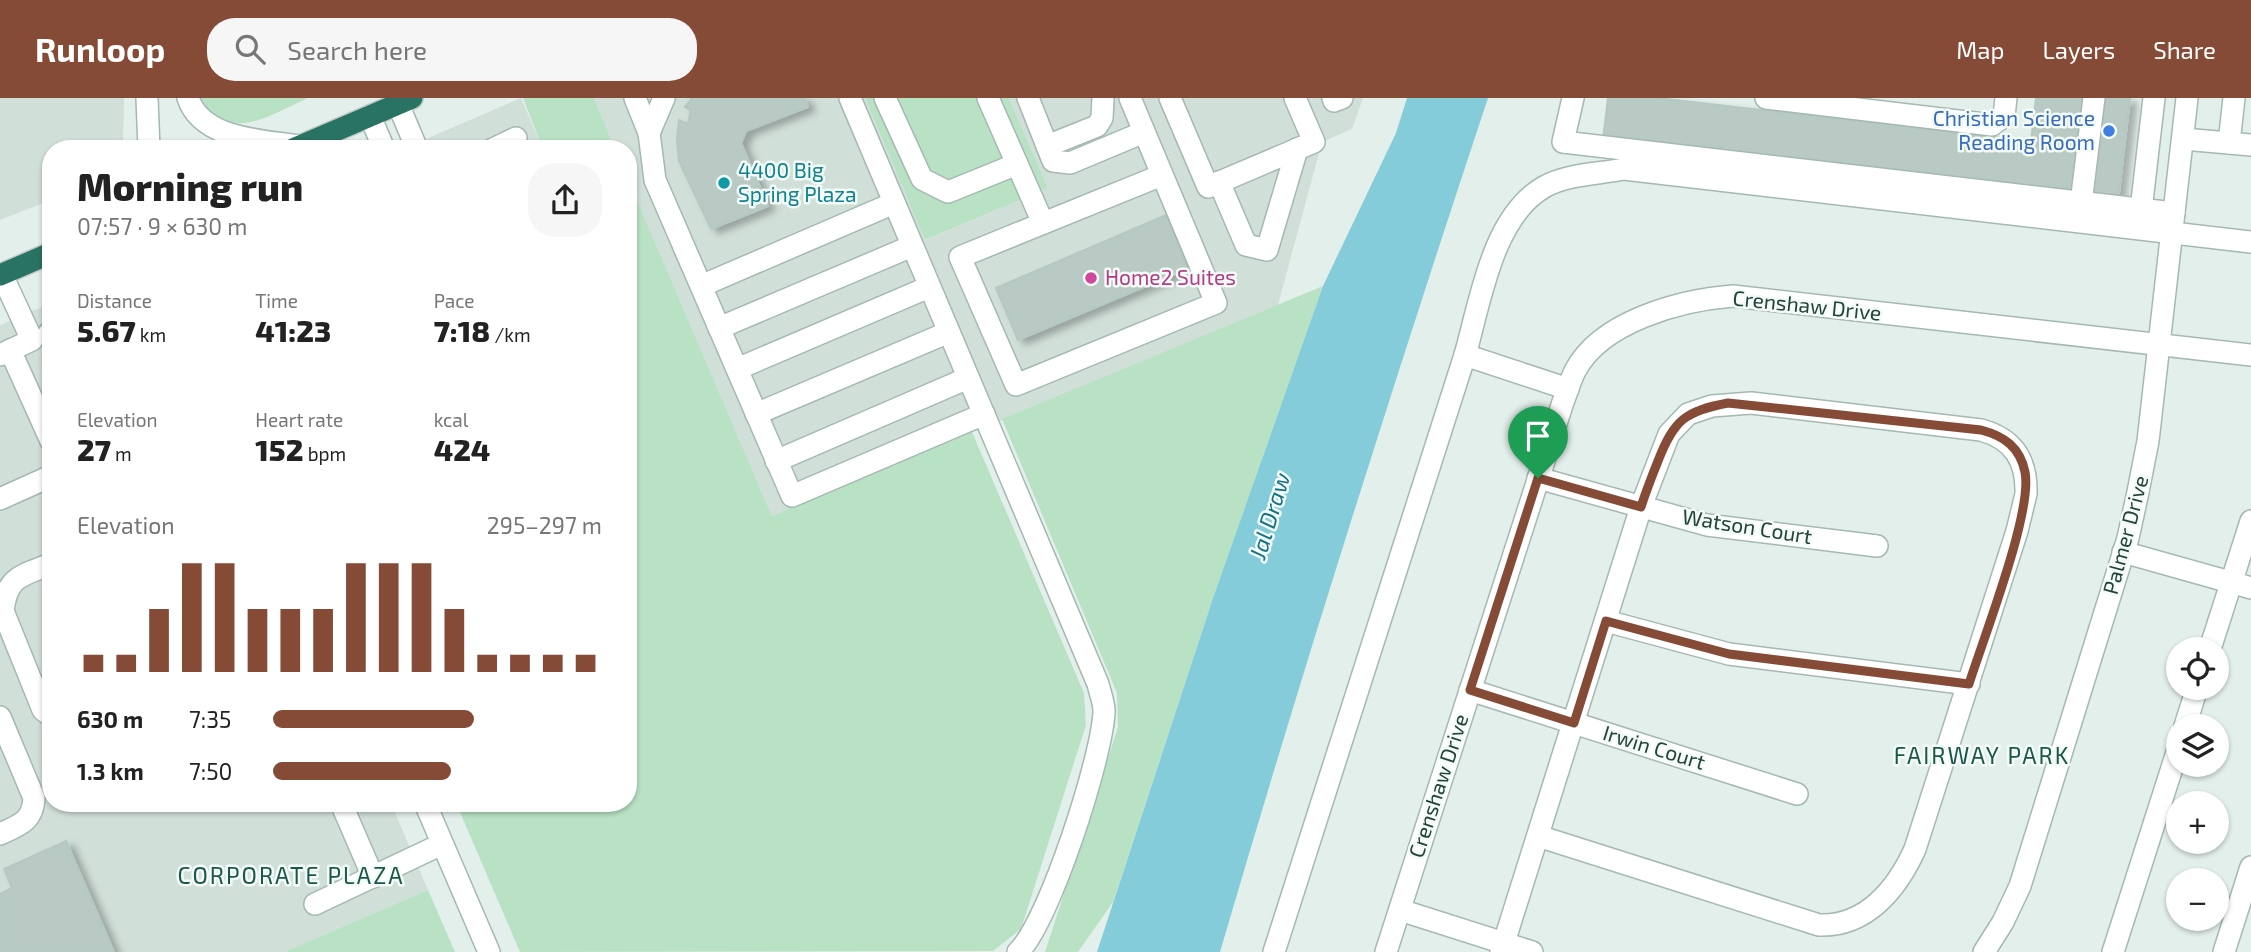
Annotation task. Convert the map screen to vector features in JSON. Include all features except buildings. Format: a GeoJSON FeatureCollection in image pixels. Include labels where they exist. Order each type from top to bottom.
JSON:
{"type":"FeatureCollection","features":[{"type":"Feature","properties":{"kind":"highway"},"geometry":{"type":"LineString","coordinates":[[314,140],[405,101]]}},
{"type":"Feature","properties":{"kind":"highway"},"geometry":{"type":"LineString","coordinates":[[1,275],[42,257]]}},
{"type":"Feature","properties":{"kind":"street"},"geometry":{"type":"LineString","coordinates":[[147,98],[149,140]]}},
{"type":"Feature","properties":{"kind":"street"},"geometry":{"type":"LineString","coordinates":[[188,98],[207,125],[259,140]]}},
{"type":"Feature","properties":{"kind":"street"},"geometry":{"type":"LineString","coordinates":[[635,98],[649,133],[655,180],[792,496],[984,414]]}},
{"type":"Feature","properties":{"kind":"street"},"geometry":{"type":"LineString","coordinates":[[649,133],[664,98]]}},
{"type":"Feature","properties":{"kind":"street"},"geometry":{"type":"LineString","coordinates":[[850,98],[1098,684],[1104,709],[1078,822],[1036,930],[1018,952]]}},
{"type":"Feature","properties":{"kind":"street"},"geometry":{"type":"LineString","coordinates":[[885,98],[922,179],[948,192],[1017,164]]}},
{"type":"Feature","properties":{"kind":"street"},"geometry":{"type":"LineString","coordinates":[[988,98],[1043,223]]}},
{"type":"Feature","properties":{"kind":"street"},"geometry":{"type":"LineString","coordinates":[[1028,98],[1054,161],[1070,163],[1144,132]]}},
{"type":"Feature","properties":{"kind":"street"},"geometry":{"type":"LineString","coordinates":[[1130,98],[1216,303],[1016,385],[960,257],[1162,175]]}},
{"type":"Feature","properties":{"kind":"street"},"geometry":{"type":"LineString","coordinates":[[1170,98],[1208,187],[1314,142],[1295,98]]}},
{"type":"Feature","properties":{"kind":"street"},"geometry":{"type":"LineString","coordinates":[[1332,98],[1334,102],[1342,98]]}},
{"type":"Feature","properties":{"kind":"street"},"geometry":{"type":"LineString","coordinates":[[1573,98],[1563,142],[2141,210],[2173,222],[2251,242]]}},
{"type":"Feature","properties":{"kind":"street"},"geometry":{"type":"LineString","coordinates":[[1766,98],[1992,125],[2004,116],[2006,98]]}},
{"type":"Feature","properties":{"kind":"street"},"geometry":{"type":"LineString","coordinates":[[2081,203],[2094,98]]}},
{"type":"Feature","properties":{"kind":"street"},"geometry":{"type":"LineString","coordinates":[[2141,210],[2154,98]]}},
{"type":"Feature","properties":{"kind":"street","name":"Palmer Drive"},"geometry":{"type":"LineString","coordinates":[[1984,952],[2003,922],[2020,886],[2123,552],[2148,440],[2187,98]]}},
{"type":"Feature","properties":{"kind":"street"},"geometry":{"type":"LineString","coordinates":[[2229,143],[2234,98]]}},
{"type":"Feature","properties":{"kind":"street"},"geometry":{"type":"LineString","coordinates":[[405,101],[414,140]]}},
{"type":"Feature","properties":{"kind":"street"},"geometry":{"type":"LineString","coordinates":[[1047,146],[1097,125],[1102,118],[1098,102]]}},
{"type":"Feature","properties":{"kind":"street"},"geometry":{"type":"LineString","coordinates":[[370,116],[380,140]]}},
{"type":"Feature","properties":{"kind":"street"},"geometry":{"type":"LineString","coordinates":[[512,140],[516,138]]}},
{"type":"Feature","properties":{"kind":"street"},"geometry":{"type":"LineString","coordinates":[[2183,138],[2251,145]]}},
{"type":"Feature","properties":{"kind":"street"},"geometry":{"type":"LineString","coordinates":[[1219,182],[1246,245],[1267,250],[1297,149]]}},
{"type":"Feature","properties":{"kind":"street"},"geometry":{"type":"LineString","coordinates":[[1274,952],[1465,355],[1498,241],[1511,220],[1542,188],[1563,179],[1624,169],[2173,222]]}},
{"type":"Feature","properties":{"kind":"street"},"geometry":{"type":"LineString","coordinates":[[701,286],[894,204]]}},
{"type":"Feature","properties":{"kind":"street"},"geometry":{"type":"LineString","coordinates":[[719,328],[912,246]]}},
{"type":"Feature","properties":{"kind":"street"},"geometry":{"type":"LineString","coordinates":[[1,275],[42,331]]}},
{"type":"Feature","properties":{"kind":"street"},"geometry":{"type":"LineString","coordinates":[[737,369],[929,287]]}},
{"type":"Feature","properties":{"kind":"street","name":"Crenshaw Drive"},"geometry":{"type":"LineString","coordinates":[[1386,952],[1574,371],[1586,355],[1605,338],[1675,304],[1709,298],[1773,300],[2251,355]]}},
{"type":"Feature","properties":{"kind":"street"},"geometry":{"type":"LineString","coordinates":[[756,414],[949,332]]}},
{"type":"Feature","properties":{"kind":"street"},"geometry":{"type":"LineString","coordinates":[[42,338],[5,352],[42,424]]}},
{"type":"Feature","properties":{"kind":"street"},"geometry":{"type":"LineString","coordinates":[[1465,355],[1568,389]]}},
{"type":"Feature","properties":{"kind":"street"},"geometry":{"type":"LineString","coordinates":[[776,461],[968,378]]}},
{"type":"Feature","properties":{"kind":"street"},"geometry":{"type":"LineString","coordinates":[[1503,948],[1538,836],[1606,621],[1641,507],[1668,434],[1688,414],[1712,406],[1765,405],[1981,430],[2002,437],[2014,447],[2022,464],[2026,494],[1969,684],[1907,867],[1867,912],[1847,923],[1819,925],[1538,836]]}},
{"type":"Feature","properties":{"kind":"street","name":"Watson Court"},"geometry":{"type":"LineString","coordinates":[[1538,478],[1724,528],[1877,546]]}},
{"type":"Feature","properties":{"kind":"street"},"geometry":{"type":"LineString","coordinates":[[0,499],[42,480]]}},
{"type":"Feature","properties":{"kind":"street"},"geometry":{"type":"LineString","coordinates":[[2216,637],[2241,585],[2251,521]]}},
{"type":"Feature","properties":{"kind":"street"},"geometry":{"type":"LineString","coordinates":[[2123,552],[2241,585]]}},
{"type":"Feature","properties":{"kind":"street"},"geometry":{"type":"LineString","coordinates":[[42,568],[15,578],[5,594],[3,611],[42,708]]}},
{"type":"Feature","properties":{"kind":"street"},"geometry":{"type":"LineString","coordinates":[[1606,621],[1729,654],[1969,684]]}},
{"type":"Feature","properties":{"kind":"street","name":"Irwin Court"},"geometry":{"type":"LineString","coordinates":[[1470,690],[1797,794]]}},
{"type":"Feature","properties":{"kind":"street"},"geometry":{"type":"LineString","coordinates":[[0,717],[34,797],[33,811],[26,822],[0,834]]}},
{"type":"Feature","properties":{"kind":"street"},"geometry":{"type":"LineString","coordinates":[[2113,952],[2169,777]]}},
{"type":"Feature","properties":{"kind":"street"},"geometry":{"type":"LineString","coordinates":[[345,812],[373,877]]}},
{"type":"Feature","properties":{"kind":"street"},"geometry":{"type":"LineString","coordinates":[[429,812],[489,952]]}},
{"type":"Feature","properties":{"kind":"street"},"geometry":{"type":"LineString","coordinates":[[316,904],[443,844]]}},
{"type":"Feature","properties":{"kind":"street"},"geometry":{"type":"LineString","coordinates":[[2224,952],[2251,867]]}},
{"type":"Feature","properties":{"kind":"street"},"geometry":{"type":"LineString","coordinates":[[1400,910],[1503,948],[1532,952]]}},
{"type":"Feature","properties":{"kind":"shaded area"},"geometry":{"type":"Polygon","coordinates":[[[0,98],[124,98],[123,140],[42,140],[42,204],[0,220],[0,98]]]}},
{"type":"Feature","properties":{"kind":"shaded area"},"geometry":{"type":"Polygon","coordinates":[[[521,98],[539,140],[424,140],[521,98]]]}},
{"type":"Feature","properties":{"kind":"shaded area"},"geometry":{"type":"Polygon","coordinates":[[[594,98],[865,98],[926,240],[1048,188],[1009,98],[1363,98],[1352,129],[1322,142],[1278,305],[772,516],[637,200],[637,140],[611,140],[594,98]]]}},
{"type":"Feature","properties":{"kind":"shaded area"},"geometry":{"type":"Polygon","coordinates":[[[42,307],[42,812],[395,812],[428,890],[284,952],[0,952],[0,325],[42,307]]]}},
{"type":"Feature","properties":{"kind":"green space"},"geometry":{"type":"Polygon","coordinates":[[[195,98],[308,98],[263,119],[236,123],[222,120],[195,98]]]}},
{"type":"Feature","properties":{"kind":"green space"},"geometry":{"type":"Polygon","coordinates":[[[523,98],[594,98],[611,140],[539,140],[523,98]]]}},
{"type":"Feature","properties":{"kind":"green space"},"geometry":{"type":"Polygon","coordinates":[[[865,98],[1009,98],[1048,188],[925,240],[865,98]]]}},
{"type":"Feature","properties":{"kind":"green space"},"geometry":{"type":"Polygon","coordinates":[[[637,200],[772,516],[972,432],[1084,693],[1086,725],[1021,929],[993,951],[520,952],[460,812],[637,812],[637,200]]]}},
{"type":"Feature","properties":{"kind":"green space"},"geometry":{"type":"Polygon","coordinates":[[[1323,286],[1213,598],[1113,902],[1078,952],[1045,952],[1118,727],[1117,693],[1002,419],[1323,286]]]}},
{"type":"Feature","properties":{"kind":"green space"},"geometry":{"type":"Polygon","coordinates":[[[428,890],[455,952],[284,952],[428,890]]]}},
{"type":"Feature","properties":{"kind":"water","name":"Jal Draw"},"geometry":{"type":"Polygon","coordinates":[[[1407,98],[1488,98],[1350,524],[1220,952],[1097,952],[1213,598],[1323,286],[1396,133],[1407,98]]]}},
{"type":"Feature","properties":{"kind":"place","name":"Christian Science Reading Room"},"geometry":{"type":"Point","coordinates":[2109,131]}},
{"type":"Feature","properties":{"kind":"place","name":"4400 Big Spring Plaza"},"geometry":{"type":"Point","coordinates":[724,183]}},
{"type":"Feature","properties":{"kind":"place","name":"Home2 Suites"},"geometry":{"type":"Point","coordinates":[1091,278]}},
{"type":"Feature","properties":{"kind":"district","name":"FAIRWAY PARK"},"geometry":{"type":"Point","coordinates":[1982,756]}},
{"type":"Feature","properties":{"kind":"district","name":"CORPORATE PLAZA"},"geometry":{"type":"Point","coordinates":[291,876]}},
{"type":"Feature","properties":{"kind":"route"},"geometry":{"type":"LineString","coordinates":[[1751,403],[1991,432],[2014,447],[2025,472],[2026,494],[1969,684],[1729,654],[1606,621],[1574,723],[1470,690],[1538,478],[1641,507],[1668,434],[1678,421],[1688,414],[1712,406],[1751,403]]}}]}
